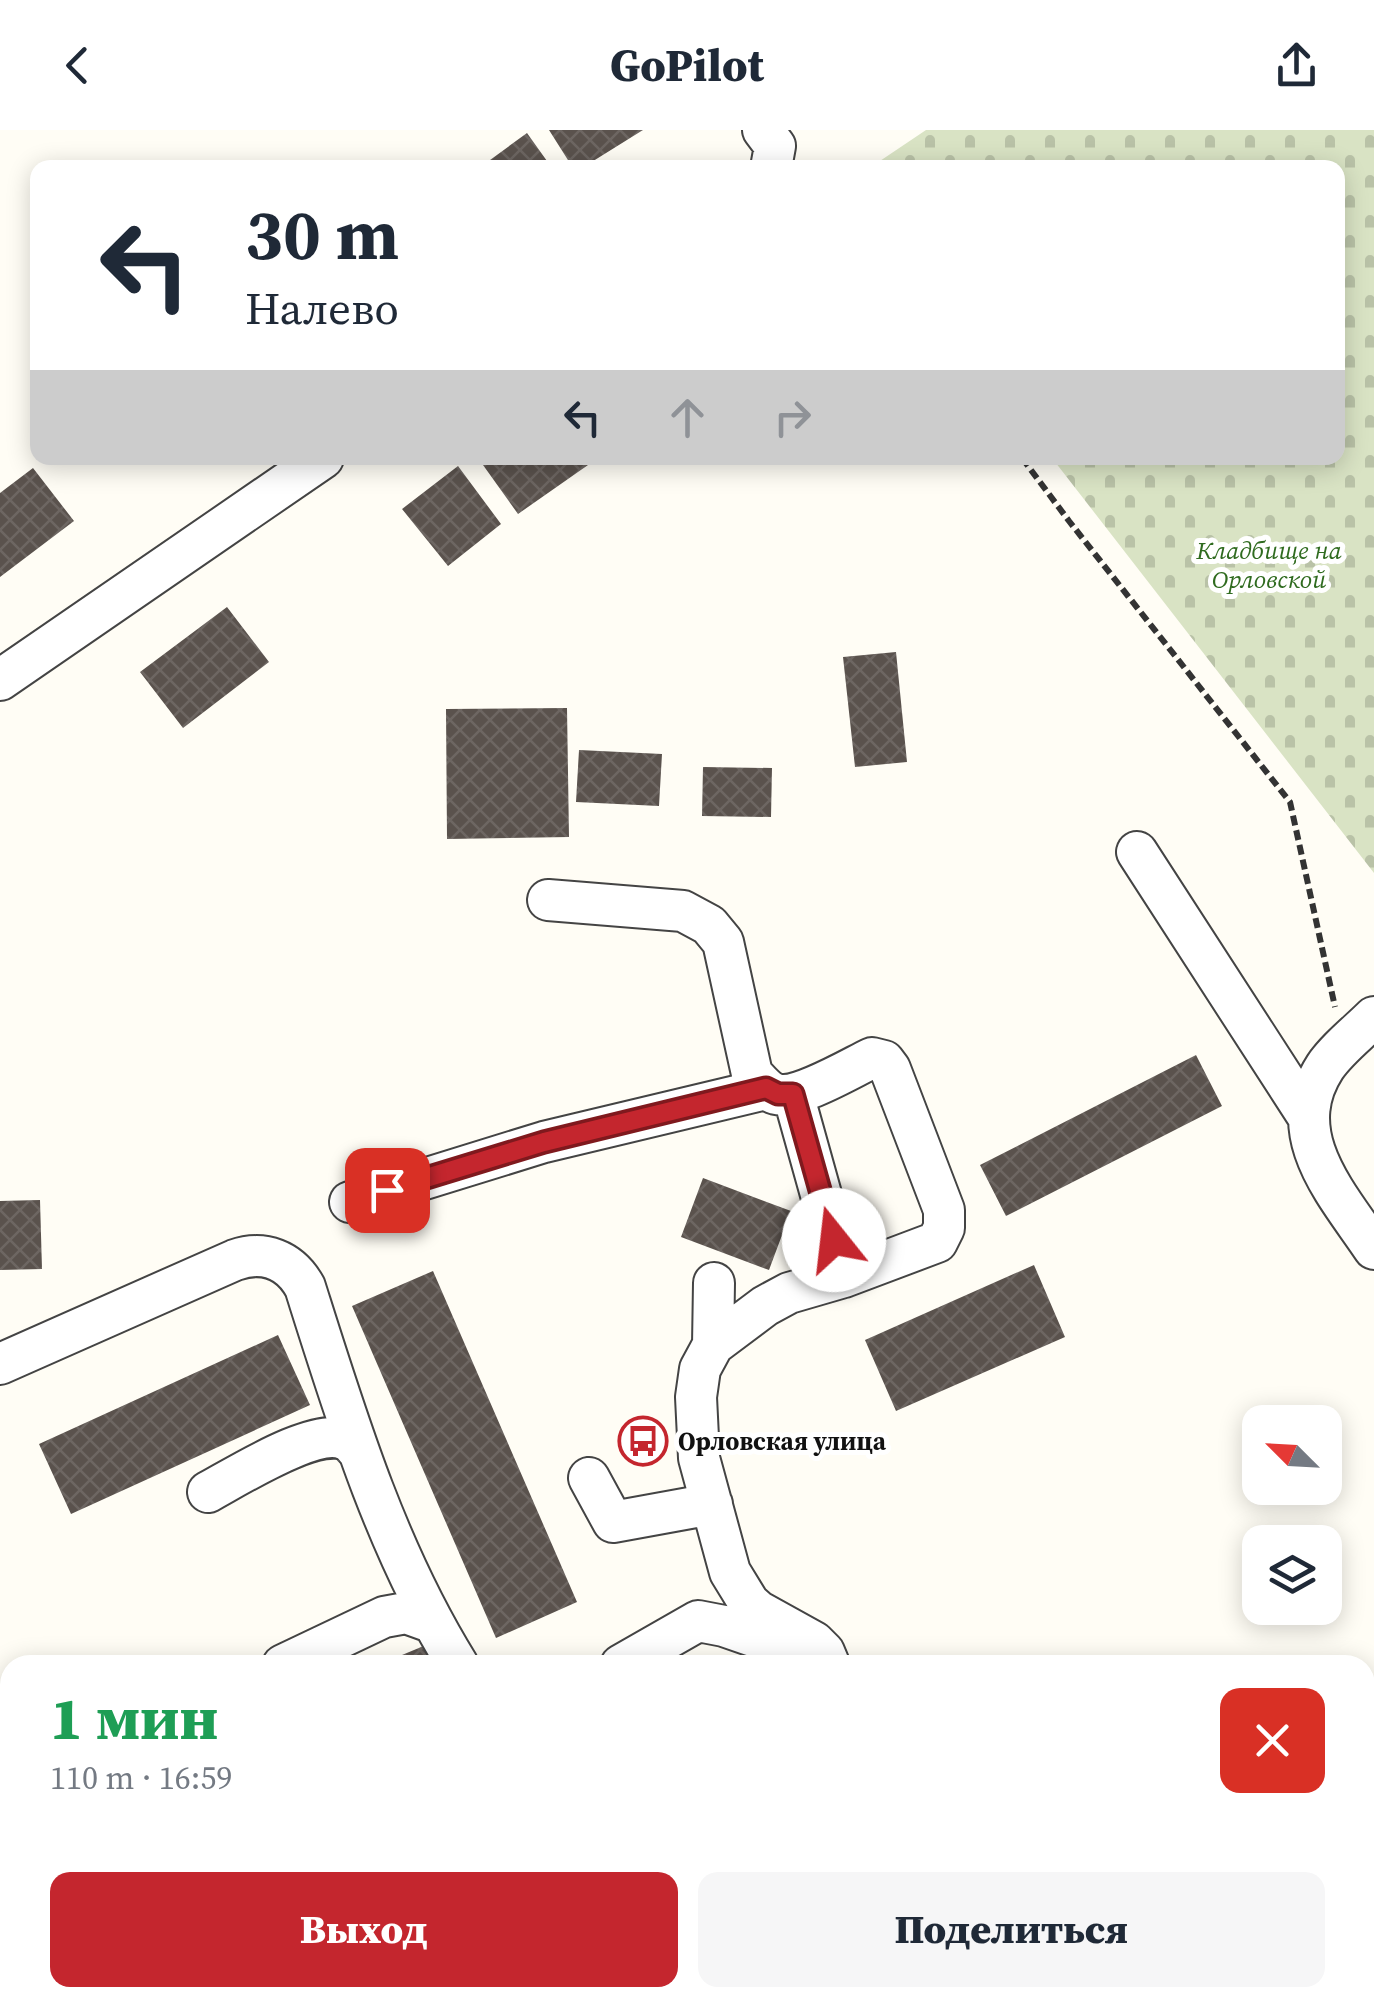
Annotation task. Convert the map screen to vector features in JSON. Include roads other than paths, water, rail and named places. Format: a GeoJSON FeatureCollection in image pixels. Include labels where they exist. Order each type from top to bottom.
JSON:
{"type":"FeatureCollection","features":[{"type":"Feature","properties":{"kind":"street"},"geometry":{"type":"LineString","coordinates":[[763,130],[775,146],[772,160]]}},
{"type":"Feature","properties":{"kind":"street"},"geometry":{"type":"LineString","coordinates":[[0,680],[312,465]]}},
{"type":"Feature","properties":{"kind":"street"},"geometry":{"type":"LineString","coordinates":[[1137,852],[1309,1118]]}},
{"type":"Feature","properties":{"kind":"street"},"geometry":{"type":"LineString","coordinates":[[548,900],[683,910],[709,925],[723,942],[752,1074],[780,1091],[844,1277]]}},
{"type":"Feature","properties":{"kind":"street"},"geometry":{"type":"LineString","coordinates":[[1374,1017],[1326,1066],[1313,1092],[1309,1118],[1316,1161],[1374,1249]]}},
{"type":"Feature","properties":{"kind":"street"},"geometry":{"type":"LineString","coordinates":[[350,1202],[544,1142],[780,1091],[872,1058],[884,1061],[944,1210],[945,1220],[937,1242],[788,1293],[712,1345]]}},
{"type":"Feature","properties":{"kind":"street"},"geometry":{"type":"LineString","coordinates":[[0,1364],[235,1260],[254,1255],[269,1257],[292,1269],[305,1287],[359,1452],[416,1603],[451,1655]]}},
{"type":"Feature","properties":{"kind":"street"},"geometry":{"type":"LineString","coordinates":[[714,1283],[712,1345],[700,1370],[696,1398],[699,1458],[730,1572],[758,1611],[814,1642],[826,1655]]}},
{"type":"Feature","properties":{"kind":"street"},"geometry":{"type":"LineString","coordinates":[[208,1492],[283,1451],[314,1440],[344,1439],[359,1452]]}},
{"type":"Feature","properties":{"kind":"street"},"geometry":{"type":"LineString","coordinates":[[588,1478],[613,1522],[712,1504]]}},
{"type":"Feature","properties":{"kind":"street"},"geometry":{"type":"LineString","coordinates":[[638,1655],[698,1622],[730,1572]]}},
{"type":"Feature","properties":{"kind":"street"},"geometry":{"type":"LineString","coordinates":[[304,1655],[416,1603]]}},
{"type":"Feature","properties":{"kind":"street"},"geometry":{"type":"LineString","coordinates":[[698,1622],[724,1626],[805,1655]]}},
{"type":"Feature","properties":{"kind":"place","name":"Орловская улица"},"geometry":{"type":"Point","coordinates":[643,1441]}},
{"type":"Feature","properties":{"kind":"park label","name":"Кладбище на Орловской"},"geometry":{"type":"Point","coordinates":[1269,564]}}]}
